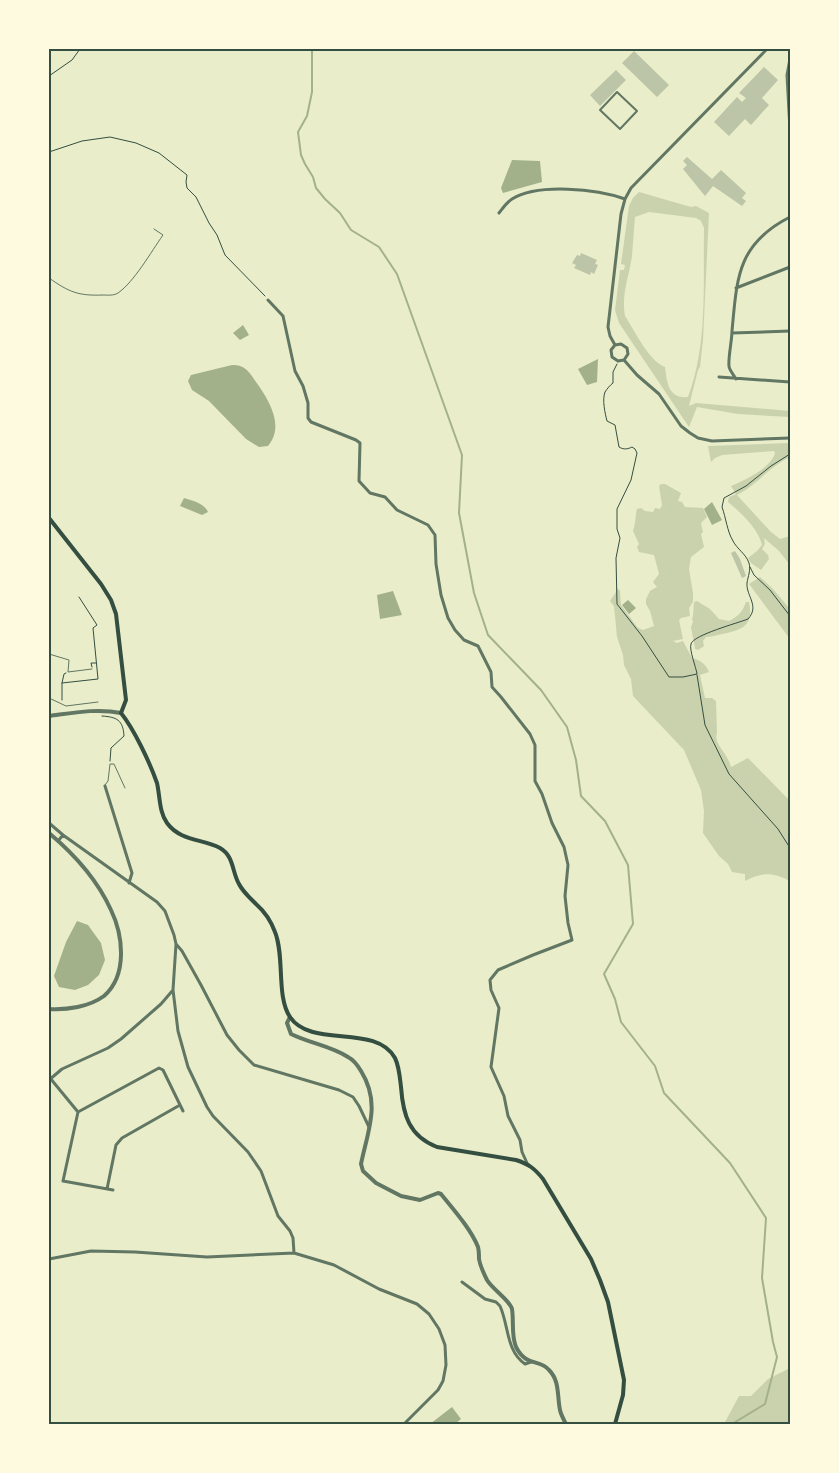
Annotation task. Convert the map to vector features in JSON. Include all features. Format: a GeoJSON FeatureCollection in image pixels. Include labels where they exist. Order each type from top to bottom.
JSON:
{"type":"FeatureCollection","features":[{"type":"Feature","properties":{"kind":"main road"},"geometry":{"type":"LineString","coordinates":[[49,518],[101,584],[111,600],[116,614],[126,700],[121,713],[129,723],[154,775],[166,823],[179,833],[193,840],[221,849],[228,854],[240,886],[267,916],[275,932],[280,952],[282,991],[285,1007],[290,1017],[296,1024],[307,1030],[374,1041],[387,1048],[395,1058],[400,1074],[403,1108],[406,1116],[417,1135],[426,1143],[437,1148],[527,1163],[535,1168],[543,1179],[591,1260],[608,1302],[624,1380],[623,1396],[616,1424]]}},
{"type":"Feature","properties":{"kind":"street"},"geometry":{"type":"LineString","coordinates":[[615,345],[608,327],[621,214],[625,199],[631,188],[765,50]]}},
{"type":"Feature","properties":{"kind":"street"},"geometry":{"type":"LineString","coordinates":[[790,59],[787,75],[790,130]]}},
{"type":"Feature","properties":{"kind":"street"},"geometry":{"type":"LineString","coordinates":[[617,92],[637,111],[620,129],[600,110],[617,92]]}},
{"type":"Feature","properties":{"kind":"street"},"geometry":{"type":"LineString","coordinates":[[499,213],[504,205],[513,198],[539,190],[583,191],[625,199]]}},
{"type":"Feature","properties":{"kind":"street"},"geometry":{"type":"LineString","coordinates":[[736,379],[729,367],[736,288],[741,268],[750,251],[764,236],[778,223],[790,217]]}},
{"type":"Feature","properties":{"kind":"street"},"geometry":{"type":"LineString","coordinates":[[736,288],[790,267]]}},
{"type":"Feature","properties":{"kind":"street"},"geometry":{"type":"LineString","coordinates":[[268,300],[283,316],[296,371],[308,402],[308,418],[311,422],[360,443],[359,481],[370,493],[385,497],[397,510],[428,525],[435,536],[436,564],[441,595],[448,618],[464,640],[478,646],[491,672],[492,687],[530,734],[535,745],[535,780],[564,847],[568,864],[565,896],[572,940],[533,954],[498,970],[490,980],[491,990],[499,1008],[491,1068],[504,1096],[508,1116],[520,1140],[522,1152],[527,1163]]}},
{"type":"Feature","properties":{"kind":"street"},"geometry":{"type":"LineString","coordinates":[[732,333],[790,332]]}},
{"type":"Feature","properties":{"kind":"street"},"geometry":{"type":"LineString","coordinates":[[621,344],[627,348],[628,354],[624,360],[618,361],[612,357],[611,350],[615,345],[621,344]]}},
{"type":"Feature","properties":{"kind":"street"},"geometry":{"type":"LineString","coordinates":[[624,360],[637,375],[659,394],[681,426],[698,438],[712,441],[790,438]]}},
{"type":"Feature","properties":{"kind":"street"},"geometry":{"type":"LineString","coordinates":[[719,377],[790,382]]}},
{"type":"Feature","properties":{"kind":"street"},"geometry":{"type":"LineString","coordinates":[[49,716],[110,710],[121,713]]}},
{"type":"Feature","properties":{"kind":"street"},"geometry":{"type":"LineString","coordinates":[[105,786],[132,873],[129,882]]}},
{"type":"Feature","properties":{"kind":"street"},"geometry":{"type":"LineString","coordinates":[[49,823],[157,902],[165,910],[176,944],[173,990],[178,1031],[192,1075],[213,1116],[248,1152],[261,1171],[278,1216],[293,1238],[294,1253]]}},
{"type":"Feature","properties":{"kind":"street"},"geometry":{"type":"LineString","coordinates":[[49,833],[80,862],[92,877],[114,918],[121,945],[120,965],[113,984],[104,995],[93,1002],[77,1008],[49,1009]]}},
{"type":"Feature","properties":{"kind":"street"},"geometry":{"type":"LineString","coordinates":[[58,841],[63,835]]}},
{"type":"Feature","properties":{"kind":"street"},"geometry":{"type":"LineString","coordinates":[[176,944],[227,1035],[254,1065],[339,1090],[353,1097],[369,1127]]}},
{"type":"Feature","properties":{"kind":"street"},"geometry":{"type":"LineString","coordinates":[[78,1112],[49,1078],[62,1069],[108,1048],[121,1039],[161,1004],[173,990]]}},
{"type":"Feature","properties":{"kind":"street"},"geometry":{"type":"LineString","coordinates":[[290,1017],[287,1023],[291,1034],[343,1055],[358,1066],[372,1094],[373,1113],[361,1164],[363,1171],[376,1183],[401,1196],[420,1200],[438,1193],[441,1194],[462,1221],[479,1248],[479,1260],[487,1280],[512,1308],[515,1345],[523,1357],[531,1362],[542,1364],[552,1373],[555,1379],[560,1410],[566,1424]]}},
{"type":"Feature","properties":{"kind":"street"},"geometry":{"type":"LineString","coordinates":[[112,1190],[63,1182],[78,1112],[159,1068],[163,1070],[183,1111]]}},
{"type":"Feature","properties":{"kind":"street"},"geometry":{"type":"LineString","coordinates":[[107,1189],[116,1145],[122,1138],[180,1105]]}},
{"type":"Feature","properties":{"kind":"street"},"geometry":{"type":"LineString","coordinates":[[49,1259],[91,1251],[207,1257],[294,1253],[334,1265],[379,1289],[417,1304],[429,1314],[439,1330],[445,1345],[446,1365],[443,1381],[438,1390],[404,1424]]}},
{"type":"Feature","properties":{"kind":"street"},"geometry":{"type":"LineString","coordinates":[[462,1282],[485,1299],[496,1302],[500,1306],[513,1352],[525,1364],[531,1362]]}},
{"type":"Feature","properties":{"kind":"lane"},"geometry":{"type":"LineString","coordinates":[[49,278],[76,294],[92,296],[116,295],[127,285],[163,235],[154,229]]}},
{"type":"Feature","properties":{"kind":"lane"},"geometry":{"type":"LineString","coordinates":[[49,654],[69,660],[68,672],[92,669]]}},
{"type":"Feature","properties":{"kind":"lane"},"geometry":{"type":"LineString","coordinates":[[49,698],[66,706],[98,702]]}},
{"type":"Feature","properties":{"kind":"lane"},"geometry":{"type":"LineString","coordinates":[[105,786],[108,781],[110,764],[114,764],[125,788]]}},
{"type":"Feature","properties":{"kind":"path"},"geometry":{"type":"LineString","coordinates":[[49,76],[72,60],[80,49]]}},
{"type":"Feature","properties":{"kind":"path"},"geometry":{"type":"LineString","coordinates":[[49,152],[82,141],[110,137],[136,143],[158,153],[187,175],[187,188],[196,197],[225,254],[268,300]]}},
{"type":"Feature","properties":{"kind":"path"},"geometry":{"type":"LineString","coordinates":[[618,361],[613,372],[613,383],[605,391],[605,416],[607,421],[615,425],[620,448],[632,447],[637,453],[632,480],[617,509],[617,529],[620,538],[616,558],[617,604],[642,636],[669,677],[697,674]]}},
{"type":"Feature","properties":{"kind":"path"},"geometry":{"type":"LineString","coordinates":[[790,454],[771,466],[751,484],[724,498],[722,508],[733,543],[743,554],[754,575],[770,590],[790,616]]}},
{"type":"Feature","properties":{"kind":"path"},"geometry":{"type":"LineString","coordinates":[[750,566],[747,584],[753,612],[748,619],[704,634],[693,640],[691,644],[705,724],[729,774],[778,829],[790,848]]}},
{"type":"Feature","properties":{"kind":"path"},"geometry":{"type":"LineString","coordinates":[[62,683],[98,679],[93,628],[97,626],[79,597]]}},
{"type":"Feature","properties":{"kind":"path"},"geometry":{"type":"LineString","coordinates":[[92,669],[91,663],[97,662]]}},
{"type":"Feature","properties":{"kind":"path"},"geometry":{"type":"LineString","coordinates":[[62,704],[62,683],[64,674],[68,672]]}},
{"type":"Feature","properties":{"kind":"path"},"geometry":{"type":"LineString","coordinates":[[102,716],[118,720],[124,726],[124,736],[111,748],[110,764]]}},
{"type":"Feature","properties":{"kind":"shaded area"},"geometry":{"type":"Polygon","coordinates":[[[512,160],[540,161],[542,182],[503,193],[501,188],[512,160]]]}},
{"type":"Feature","properties":{"kind":"shaded area"},"geometry":{"type":"Polygon","coordinates":[[[639,192],[691,207],[696,206],[709,213],[703,340],[700,367],[689,406],[696,403],[790,411],[790,417],[738,414],[697,407],[689,427],[619,323],[615,310],[620,270],[624,270],[625,265],[621,264],[629,206],[639,192]],[[649,212],[635,217],[632,256],[624,301],[625,316],[648,352],[665,367],[668,384],[672,392],[681,397],[688,397],[699,356],[702,335],[704,228],[701,221],[696,218],[649,212]]]}},
{"type":"Feature","properties":{"kind":"shaded area"},"geometry":{"type":"Polygon","coordinates":[[[243,325],[249,335],[240,340],[233,333],[243,325]]]}},
{"type":"Feature","properties":{"kind":"shaded area"},"geometry":{"type":"Polygon","coordinates":[[[598,359],[597,382],[587,385],[578,369],[598,359]]]}},
{"type":"Feature","properties":{"kind":"shaded area"},"geometry":{"type":"Polygon","coordinates":[[[232,365],[243,367],[249,372],[270,405],[275,422],[275,430],[268,446],[259,447],[246,439],[209,401],[192,390],[188,381],[191,375],[232,365]]]}},
{"type":"Feature","properties":{"kind":"shaded area"},"geometry":{"type":"Polygon","coordinates":[[[790,443],[790,457],[776,465],[737,495],[771,532],[780,539],[790,536],[790,565],[779,551],[764,538],[765,544],[762,549],[769,559],[761,570],[751,563],[748,558],[762,545],[760,539],[748,521],[728,502],[729,497],[736,494],[731,486],[763,468],[773,458],[775,453],[774,451],[722,455],[711,462],[708,446],[790,443]]]}},
{"type":"Feature","properties":{"kind":"shaded area"},"geometry":{"type":"Polygon","coordinates":[[[665,484],[681,493],[678,501],[682,502],[685,507],[703,508],[707,517],[701,523],[704,547],[691,557],[689,569],[693,602],[689,608],[690,616],[679,620],[683,639],[673,641],[677,643],[683,641],[692,658],[698,660],[708,669],[709,672],[700,675],[705,698],[712,698],[716,701],[716,736],[731,767],[748,758],[790,801],[790,881],[768,874],[745,881],[745,874],[732,872],[728,864],[719,856],[703,833],[704,811],[701,790],[684,750],[633,696],[631,679],[624,665],[617,637],[614,606],[610,601],[616,592],[616,587],[620,591],[621,605],[638,628],[643,630],[654,626],[646,599],[650,591],[657,587],[653,582],[659,574],[654,555],[639,552],[637,547],[639,544],[633,531],[637,509],[641,508],[645,511],[653,512],[655,508],[660,509],[662,505],[659,486],[665,484]]]}},
{"type":"Feature","properties":{"kind":"shaded area"},"geometry":{"type":"Polygon","coordinates":[[[184,498],[201,504],[208,512],[202,515],[180,506],[184,498]]]}},
{"type":"Feature","properties":{"kind":"shaded area"},"geometry":{"type":"Polygon","coordinates":[[[712,502],[722,520],[712,525],[704,509],[712,502]]]}},
{"type":"Feature","properties":{"kind":"shaded area"},"geometry":{"type":"Polygon","coordinates":[[[760,577],[790,609],[790,639],[749,584],[760,577]]]}},
{"type":"Feature","properties":{"kind":"shaded area"},"geometry":{"type":"Polygon","coordinates":[[[393,591],[402,615],[380,619],[377,595],[393,591]]]}},
{"type":"Feature","properties":{"kind":"shaded area"},"geometry":{"type":"Polygon","coordinates":[[[628,600],[636,608],[629,614],[622,605],[628,600]]]}},
{"type":"Feature","properties":{"kind":"shaded area"},"geometry":{"type":"Polygon","coordinates":[[[697,601],[710,609],[719,619],[729,621],[739,614],[746,602],[749,602],[750,617],[745,626],[735,631],[706,637],[703,641],[704,646],[698,650],[695,649],[691,627],[694,602],[697,601]]]}},
{"type":"Feature","properties":{"kind":"shaded area"},"geometry":{"type":"Polygon","coordinates":[[[77,921],[88,925],[101,943],[105,960],[99,975],[88,985],[75,990],[59,987],[54,976],[66,942],[77,921]]]}},
{"type":"Feature","properties":{"kind":"shaded area"},"geometry":{"type":"Polygon","coordinates":[[[790,1368],[790,1424],[724,1424],[739,1396],[751,1396],[768,1379],[790,1368]]]}},
{"type":"Feature","properties":{"kind":"shaded area"},"geometry":{"type":"Polygon","coordinates":[[[452,1407],[461,1419],[455,1424],[430,1424],[452,1407]]]}},
{"type":"Feature","properties":{"kind":"building"},"geometry":{"type":"Polygon","coordinates":[[[634,51],[669,85],[657,97],[622,63],[634,51]]]}},
{"type":"Feature","properties":{"kind":"building"},"geometry":{"type":"Polygon","coordinates":[[[764,67],[778,80],[762,98],[769,105],[751,125],[745,119],[729,136],[714,122],[737,97],[742,102],[746,98],[739,93],[764,67]]]}},
{"type":"Feature","properties":{"kind":"building"},"geometry":{"type":"Polygon","coordinates":[[[616,70],[626,80],[600,106],[590,95],[616,70]]]}},
{"type":"Feature","properties":{"kind":"building"},"geometry":{"type":"Polygon","coordinates":[[[687,157],[712,179],[721,170],[746,193],[742,198],[746,201],[742,206],[713,186],[705,196],[683,169],[687,165],[683,161],[687,157]]]}},
{"type":"Feature","properties":{"kind":"building"},"geometry":{"type":"Polygon","coordinates":[[[581,253],[597,260],[595,264],[598,265],[594,274],[591,272],[590,275],[574,268],[576,265],[572,263],[577,255],[580,256],[581,253]]]}},
{"type":"Feature","properties":{"kind":"building"},"geometry":{"type":"Polygon","coordinates":[[[735,551],[746,576],[742,578],[731,553],[735,551]]]}},
{"type":"Feature","properties":{"kind":"waterway"},"geometry":{"type":"LineString","coordinates":[[312,49],[312,92],[307,116],[298,132],[301,155],[313,177],[316,188],[340,213],[351,230],[379,247],[397,274],[462,455],[459,513],[474,593],[488,635],[541,690],[567,727],[576,760],[581,796],[605,821],[628,865],[633,924],[604,974],[615,999],[621,1022],[655,1066],[664,1093],[730,1163],[766,1218],[762,1278],[777,1357],[765,1404],[732,1424]]}}]}
